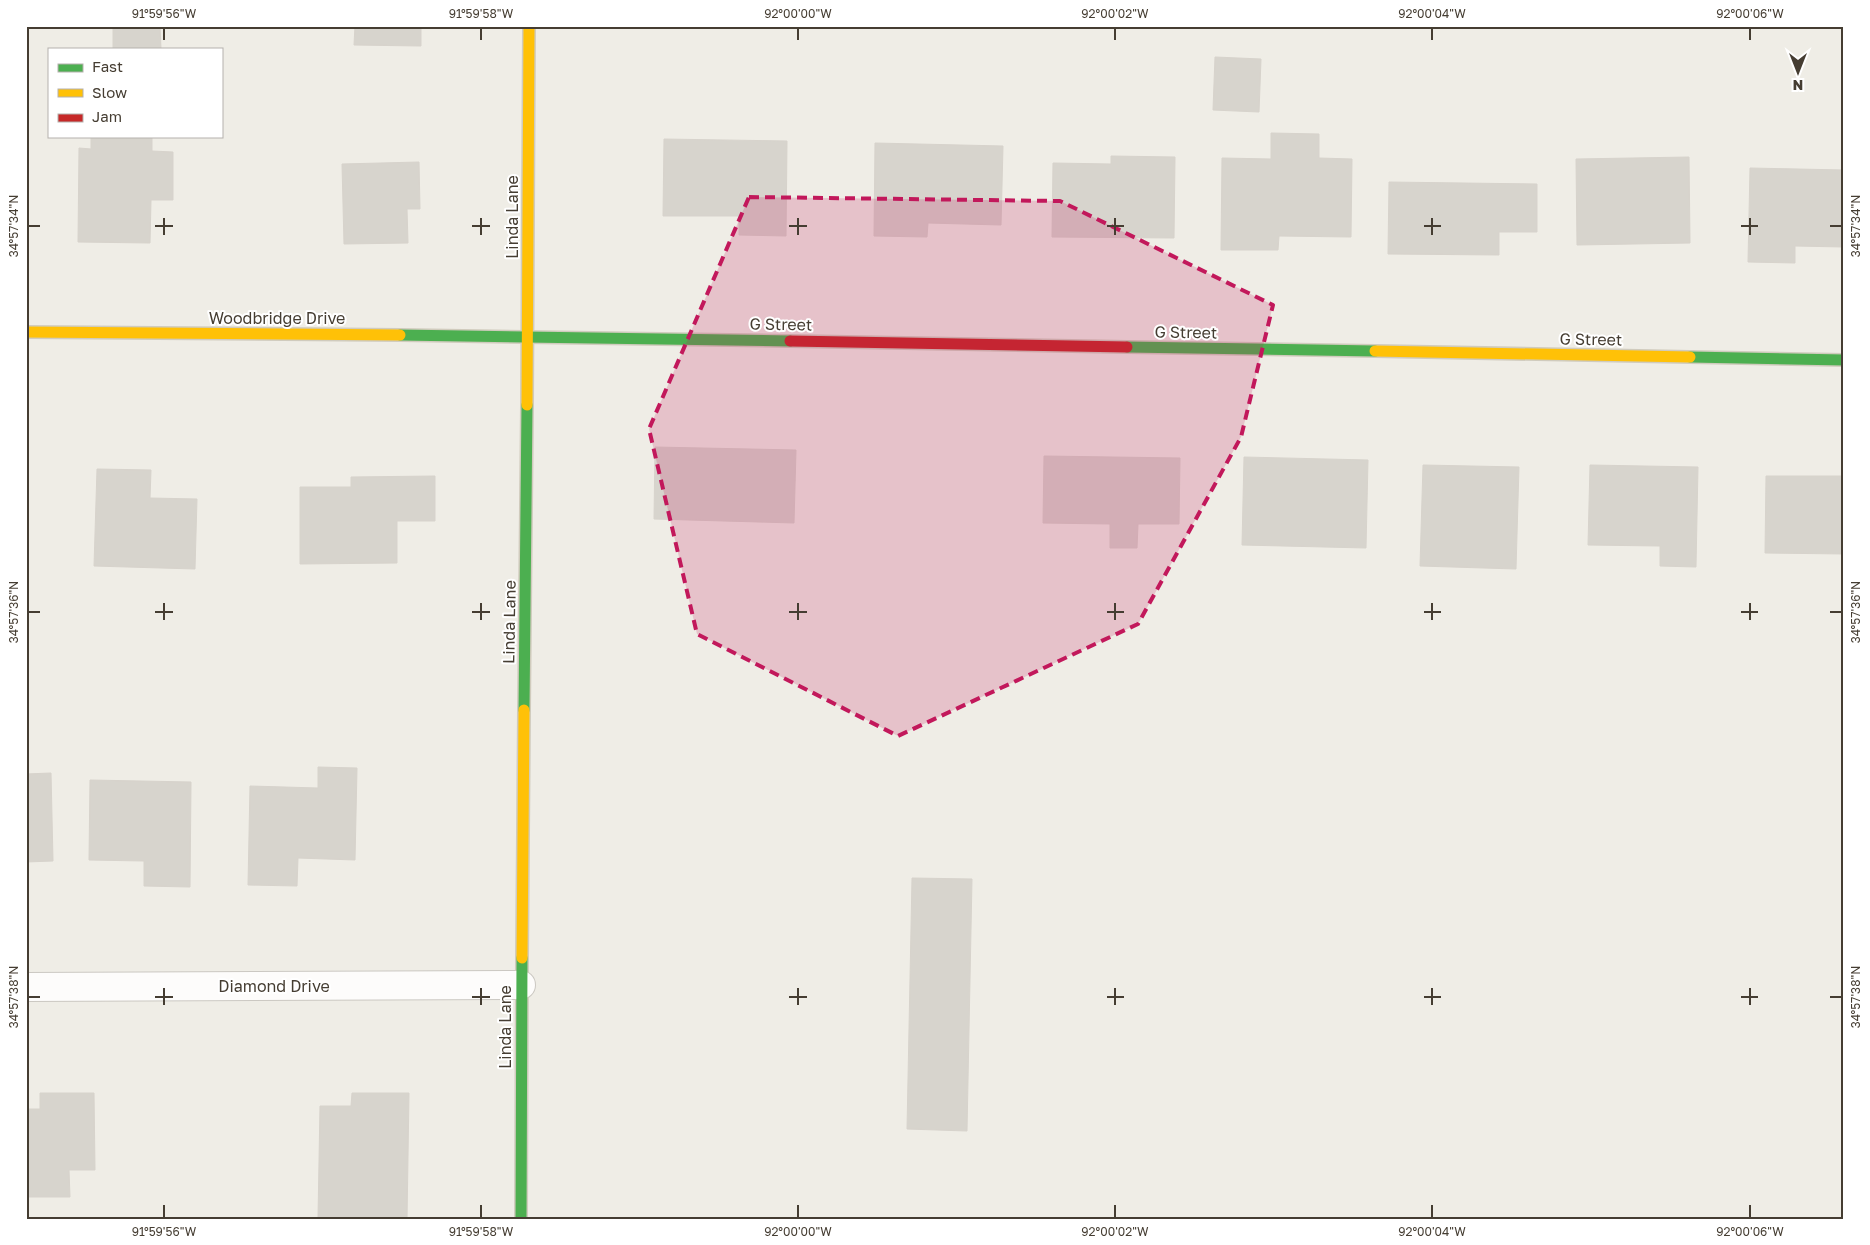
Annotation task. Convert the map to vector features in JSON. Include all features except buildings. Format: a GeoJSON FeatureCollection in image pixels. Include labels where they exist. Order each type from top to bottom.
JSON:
{"type":"FeatureCollection","features":[{"type":"Feature","properties":{"kind":"street","name":"Linda Lane"},"geometry":{"type":"LineString","coordinates":[[521,1219],[521,985],[528,336],[529,26]]}},
{"type":"Feature","properties":{"kind":"street","name":"Woodbridge Drive"},"geometry":{"type":"LineString","coordinates":[[26,332],[528,336]]}},
{"type":"Feature","properties":{"kind":"street","name":"G Street"},"geometry":{"type":"LineString","coordinates":[[528,336],[1844,360]]}},
{"type":"Feature","properties":{"kind":"street","name":"Diamond Drive"},"geometry":{"type":"LineString","coordinates":[[26,987],[521,985]]}},
{"type":"Feature","properties":{"kind":"highlighted area"},"geometry":{"type":"Polygon","coordinates":[[[749,197],[1060,201],[1273,305],[1241,437],[1138,624],[898,736],[697,634],[649,429],[749,197]]]}},
{"type":"Feature","properties":{"kind":"traffic: fast"},"geometry":{"type":"LineString","coordinates":[[400,335],[790,341]]}},
{"type":"Feature","properties":{"kind":"traffic: fast"},"geometry":{"type":"LineString","coordinates":[[1127,347],[1375,351]]}},
{"type":"Feature","properties":{"kind":"traffic: fast"},"geometry":{"type":"LineString","coordinates":[[1690,357],[1844,360]]}},
{"type":"Feature","properties":{"kind":"traffic: fast"},"geometry":{"type":"LineString","coordinates":[[524,710],[527,405]]}},
{"type":"Feature","properties":{"kind":"traffic: fast"},"geometry":{"type":"LineString","coordinates":[[521,1219],[522,958]]}},
{"type":"Feature","properties":{"kind":"traffic: slow"},"geometry":{"type":"LineString","coordinates":[[527,405],[529,26]]}},
{"type":"Feature","properties":{"kind":"traffic: slow"},"geometry":{"type":"LineString","coordinates":[[26,332],[400,335]]}},
{"type":"Feature","properties":{"kind":"traffic: slow"},"geometry":{"type":"LineString","coordinates":[[1375,351],[1690,357]]}},
{"type":"Feature","properties":{"kind":"traffic: slow"},"geometry":{"type":"LineString","coordinates":[[522,958],[524,710]]}},
{"type":"Feature","properties":{"kind":"traffic: jam"},"geometry":{"type":"LineString","coordinates":[[790,341],[1127,347]]}}]}
